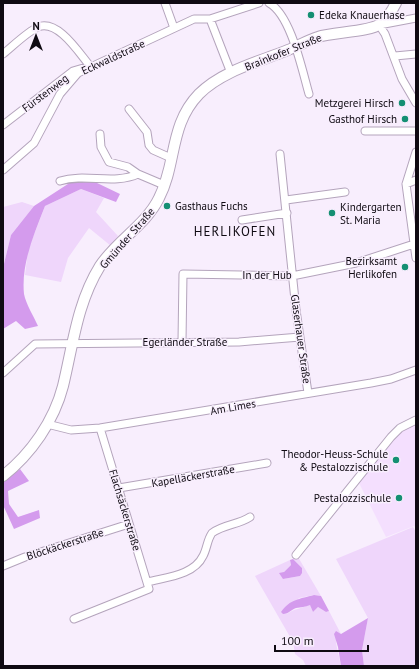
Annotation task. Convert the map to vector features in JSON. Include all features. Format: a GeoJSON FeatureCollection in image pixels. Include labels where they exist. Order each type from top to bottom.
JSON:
{"type":"FeatureCollection","features":[{"type":"Feature","properties":{"kind":"main road"},"geometry":{"type":"LineString","coordinates":[[379,25],[392,12],[396,3]]}},
{"type":"Feature","properties":{"kind":"main road","name":"Brainkofer Straße"},"geometry":{"type":"LineString","coordinates":[[231,73],[318,37],[379,25]]}},
{"type":"Feature","properties":{"kind":"main road","name":"Gmünder Straße"},"geometry":{"type":"LineString","coordinates":[[3,476],[28,452],[47,424],[62,387],[71,342],[81,308],[100,266],[152,210],[160,198],[180,121],[187,107],[213,82],[231,73]]}},
{"type":"Feature","properties":{"kind":"street"},"geometry":{"type":"LineString","coordinates":[[165,3],[174,28]]}},
{"type":"Feature","properties":{"kind":"street","name":"Eckwaldstraße"},"geometry":{"type":"LineString","coordinates":[[3,170],[34,143],[60,94],[78,73],[90,66],[194,19],[210,19],[259,3]]}},
{"type":"Feature","properties":{"kind":"street"},"geometry":{"type":"LineString","coordinates":[[269,3],[276,7],[282,17],[295,47],[309,94]]}},
{"type":"Feature","properties":{"kind":"street"},"geometry":{"type":"LineString","coordinates":[[416,18],[379,25],[385,34],[395,56],[402,79],[416,103]]}},
{"type":"Feature","properties":{"kind":"street"},"geometry":{"type":"LineString","coordinates":[[210,19],[231,73]]}},
{"type":"Feature","properties":{"kind":"street"},"geometry":{"type":"LineString","coordinates":[[3,54],[38,28],[46,26],[59,30],[90,66]]}},
{"type":"Feature","properties":{"kind":"street"},"geometry":{"type":"LineString","coordinates":[[395,56],[416,54]]}},
{"type":"Feature","properties":{"kind":"street","name":"Fürstenweg"},"geometry":{"type":"LineString","coordinates":[[3,125],[73,71],[90,66]]}},
{"type":"Feature","properties":{"kind":"street"},"geometry":{"type":"LineString","coordinates":[[129,109],[147,132],[149,145],[153,150],[171,158]]}},
{"type":"Feature","properties":{"kind":"street"},"geometry":{"type":"LineString","coordinates":[[365,131],[416,130]]}},
{"type":"Feature","properties":{"kind":"street"},"geometry":{"type":"LineString","coordinates":[[100,134],[101,147],[109,162],[128,167],[138,174],[164,185]]}},
{"type":"Feature","properties":{"kind":"street"},"geometry":{"type":"LineString","coordinates":[[416,152],[406,184],[416,258]]}},
{"type":"Feature","properties":{"kind":"street","name":"Glaserhauer Straße"},"geometry":{"type":"LineString","coordinates":[[280,154],[286,200],[292,276],[308,393]]}},
{"type":"Feature","properties":{"kind":"street"},"geometry":{"type":"LineString","coordinates":[[60,181],[72,177],[128,178],[138,174]]}},
{"type":"Feature","properties":{"kind":"street"},"geometry":{"type":"LineString","coordinates":[[406,184],[416,180]]}},
{"type":"Feature","properties":{"kind":"street"},"geometry":{"type":"LineString","coordinates":[[286,200],[345,192]]}},
{"type":"Feature","properties":{"kind":"street"},"geometry":{"type":"LineString","coordinates":[[242,220],[287,213]]}},
{"type":"Feature","properties":{"kind":"street","name":"In der Hub"},"geometry":{"type":"LineString","coordinates":[[182,341],[183,274],[292,276],[356,263],[414,244]]}},
{"type":"Feature","properties":{"kind":"street","name":"Egerländer Straße"},"geometry":{"type":"LineString","coordinates":[[3,374],[35,344],[71,342],[239,342],[300,337]]}},
{"type":"Feature","properties":{"kind":"street","name":"Am Limes"},"geometry":{"type":"LineString","coordinates":[[47,424],[71,430],[100,428],[391,379],[416,370]]}},
{"type":"Feature","properties":{"kind":"street"},"geometry":{"type":"LineString","coordinates":[[296,555],[391,437],[400,428],[416,420]]}},
{"type":"Feature","properties":{"kind":"street","name":"Flachsäckerstraße"},"geometry":{"type":"LineString","coordinates":[[100,428],[119,488],[128,524],[148,582]]}},
{"type":"Feature","properties":{"kind":"street","name":"Kapelläckerstraße"},"geometry":{"type":"LineString","coordinates":[[119,488],[267,463]]}},
{"type":"Feature","properties":{"kind":"street"},"geometry":{"type":"LineString","coordinates":[[74,619],[146,591],[149,589],[148,582],[189,571],[198,565],[204,556],[212,533],[225,526],[240,523],[250,517]]}},
{"type":"Feature","properties":{"kind":"street","name":"Blöckäckerstraße"},"geometry":{"type":"LineString","coordinates":[[3,566],[25,557],[128,524]]}},
{"type":"Feature","properties":{"kind":"shaded area"},"geometry":{"type":"Polygon","coordinates":[[[71,182],[95,182],[120,194],[116,202],[81,189],[45,206],[29,249],[24,272],[25,298],[38,326],[25,329],[16,321],[3,329],[3,268],[11,235],[34,206],[71,182]]]}},
{"type":"Feature","properties":{"kind":"shaded area"},"geometry":{"type":"Polygon","coordinates":[[[81,189],[104,198],[96,212],[118,236],[111,246],[89,228],[68,258],[61,282],[25,275],[28,250],[45,206],[81,189]]]}},
{"type":"Feature","properties":{"kind":"shaded area"},"geometry":{"type":"Polygon","coordinates":[[[22,202],[34,206],[11,235],[3,268],[3,207],[22,202]]]}},
{"type":"Feature","properties":{"kind":"shaded area","name":"Theodor-Heuss-Schule & Pestalozzischule"},"geometry":{"type":"Polygon","coordinates":[[[416,423],[416,528],[414,526],[386,537],[358,481],[402,430],[416,423]]]}},
{"type":"Feature","properties":{"kind":"shaded area"},"geometry":{"type":"Polygon","coordinates":[[[20,469],[29,481],[8,491],[9,504],[18,517],[39,510],[40,518],[14,529],[3,505],[3,483],[20,469]]]}},
{"type":"Feature","properties":{"kind":"shaded area"},"geometry":{"type":"Polygon","coordinates":[[[413,527],[416,532],[416,666],[364,666],[362,650],[368,618],[336,559],[413,527]]]}},
{"type":"Feature","properties":{"kind":"shaded area"},"geometry":{"type":"Polygon","coordinates":[[[298,557],[321,596],[314,595],[299,598],[287,614],[310,604],[313,612],[318,607],[326,612],[329,611],[341,634],[336,632],[336,643],[341,666],[306,666],[303,660],[295,654],[293,642],[255,576],[290,560],[291,565],[284,572],[283,579],[300,576],[302,568],[293,559],[298,557]]]}},
{"type":"Feature","properties":{"kind":"shaded area"},"geometry":{"type":"Polygon","coordinates":[[[293,559],[302,568],[302,573],[300,576],[283,579],[279,573],[284,572],[291,565],[290,560],[293,559]]]}},
{"type":"Feature","properties":{"kind":"shaded area"},"geometry":{"type":"Polygon","coordinates":[[[314,595],[321,596],[329,611],[326,612],[318,607],[313,612],[310,605],[296,608],[285,614],[281,612],[288,604],[314,595]]]}},
{"type":"Feature","properties":{"kind":"shaded area"},"geometry":{"type":"Polygon","coordinates":[[[368,618],[362,650],[364,666],[341,666],[334,634],[336,631],[341,634],[368,618]]]}},
{"type":"Feature","properties":{"kind":"place","name":"Edeka Knauerhase"},"geometry":{"type":"Point","coordinates":[311,15]}},
{"type":"Feature","properties":{"kind":"place","name":"Metzgerei Hirsch"},"geometry":{"type":"Point","coordinates":[402,103]}},
{"type":"Feature","properties":{"kind":"place","name":"Gasthof Hirsch"},"geometry":{"type":"Point","coordinates":[405,119]}},
{"type":"Feature","properties":{"kind":"place","name":"Gasthaus Fuchs"},"geometry":{"type":"Point","coordinates":[167,206]}},
{"type":"Feature","properties":{"kind":"place","name":"Kindergarten St. Maria"},"geometry":{"type":"Point","coordinates":[332,213]}},
{"type":"Feature","properties":{"kind":"place","name":"Bezirksamt Herlikofen"},"geometry":{"type":"Point","coordinates":[405,267]}},
{"type":"Feature","properties":{"kind":"place","name":"Theodor-Heuss-Schule & Pestalozzischule"},"geometry":{"type":"Point","coordinates":[396,460]}},
{"type":"Feature","properties":{"kind":"place","name":"Pestalozzischule"},"geometry":{"type":"Point","coordinates":[399,498]}},
{"type":"Feature","properties":{"kind":"district","name":"HERLIKOFEN"},"geometry":{"type":"Point","coordinates":[235,231]}}]}
